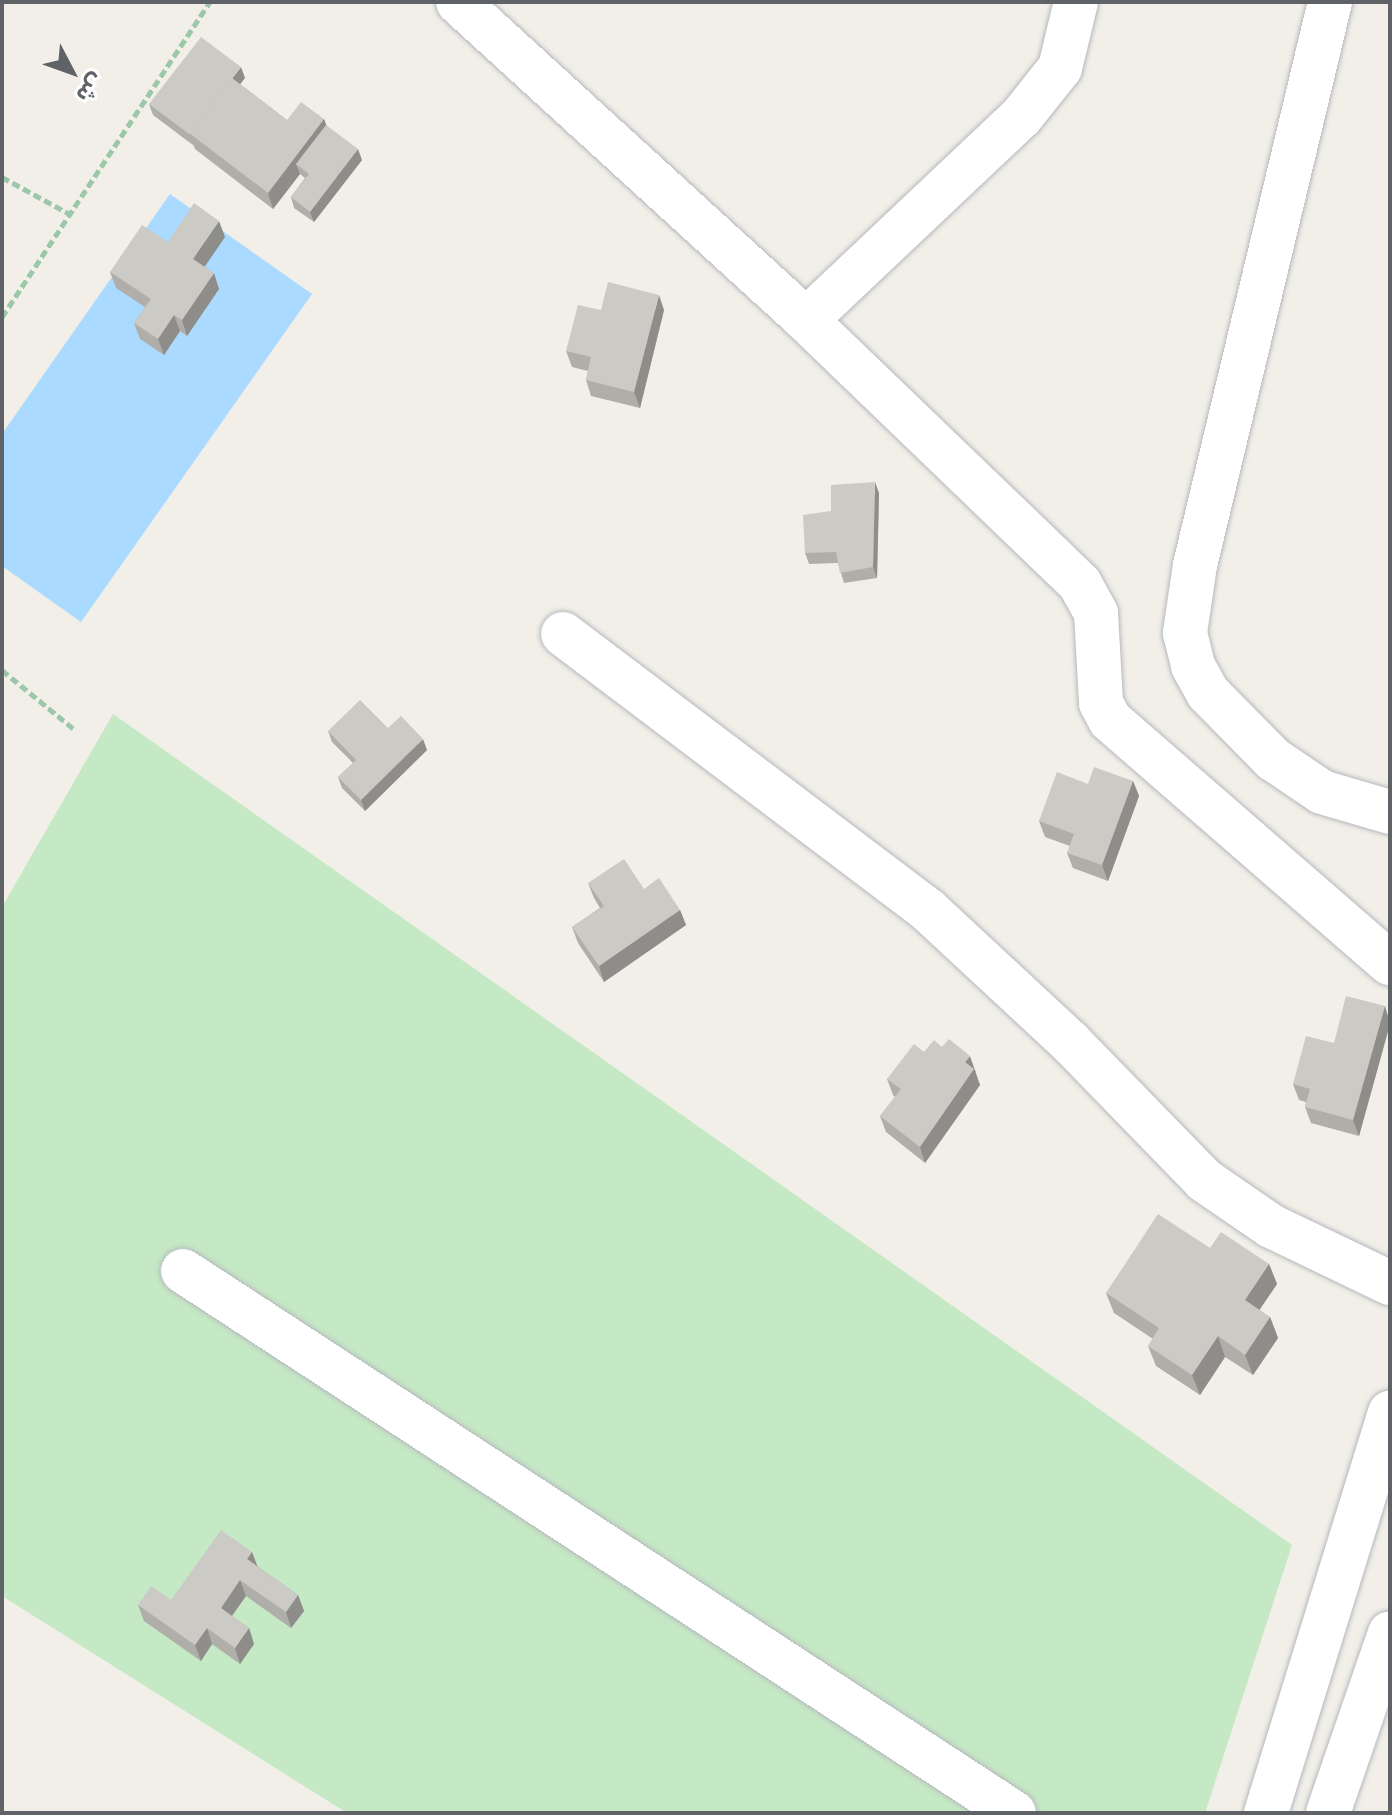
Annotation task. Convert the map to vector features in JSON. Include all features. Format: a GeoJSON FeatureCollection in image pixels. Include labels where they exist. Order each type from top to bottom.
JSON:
{"type":"FeatureCollection","features":[{"type":"Feature","properties":{"kind":"street"},"geometry":{"type":"LineString","coordinates":[[458,2],[806,320],[1080,584],[1099,628],[1101,703],[1110,720],[1390,963]]}},
{"type":"Feature","properties":{"kind":"street"},"geometry":{"type":"LineString","coordinates":[[806,320],[1021,117],[1060,68],[1076,2]]}},
{"type":"Feature","properties":{"kind":"street"},"geometry":{"type":"LineString","coordinates":[[1330,2],[1195,565],[1185,633],[1193,666],[1208,693],[1273,759],[1322,792],[1390,812]]}},
{"type":"Feature","properties":{"kind":"street"},"geometry":{"type":"LineString","coordinates":[[563,634],[928,910],[1070,1042],[1204,1180],[1271,1226],[1390,1283]]}},
{"type":"Feature","properties":{"kind":"street"},"geometry":{"type":"LineString","coordinates":[[183,1271],[1014,1813]]}},
{"type":"Feature","properties":{"kind":"street"},"geometry":{"type":"LineString","coordinates":[[1266,1813],[1390,1413]]}},
{"type":"Feature","properties":{"kind":"street"},"geometry":{"type":"LineString","coordinates":[[1328,1813],[1387,1649]]}},
{"type":"Feature","properties":{"kind":"street"},"geometry":{"type":"LineString","coordinates":[[1291,1740],[1317,1755],[1347,1759]]}},
{"type":"Feature","properties":{"kind":"path"},"geometry":{"type":"LineString","coordinates":[[2,317],[210,2]]}},
{"type":"Feature","properties":{"kind":"path"},"geometry":{"type":"LineString","coordinates":[[2,177],[70,214]]}},
{"type":"Feature","properties":{"kind":"path"},"geometry":{"type":"LineString","coordinates":[[2,670],[75,730]]}},
{"type":"Feature","properties":{"kind":"green space"},"geometry":{"type":"Polygon","coordinates":[[[113,714],[1292,1545],[1205,1813],[347,1813],[2,1596],[2,907],[113,714]]]}},
{"type":"Feature","properties":{"kind":"water"},"geometry":{"type":"Polygon","coordinates":[[[170,194],[312,294],[81,622],[2,566],[2,434],[170,194]]]}},
{"type":"Feature","properties":{"kind":"building"},"geometry":{"type":"Polygon","coordinates":[[[201,37],[241,67],[189,134],[149,104],[201,37]]]}},
{"type":"Feature","properties":{"kind":"building"},"geometry":{"type":"Polygon","coordinates":[[[232,78],[287,120],[301,102],[324,119],[268,193],[189,133],[232,78]]]}},
{"type":"Feature","properties":{"kind":"building"},"geometry":{"type":"Polygon","coordinates":[[[326,125],[358,149],[310,212],[291,197],[309,174],[296,164],[326,125]]]}},
{"type":"Feature","properties":{"kind":"building"},"geometry":{"type":"Polygon","coordinates":[[[194,203],[219,221],[193,259],[214,273],[182,320],[174,315],[158,339],[134,323],[151,299],[110,272],[142,225],[168,242],[194,203]]]}},
{"type":"Feature","properties":{"kind":"building"},"geometry":{"type":"Polygon","coordinates":[[[608,282],[659,295],[634,392],[586,380],[591,357],[566,351],[578,305],[601,310],[608,282]]]}},
{"type":"Feature","properties":{"kind":"building"},"geometry":{"type":"Polygon","coordinates":[[[875,482],[873,567],[840,573],[836,552],[805,553],[803,515],[831,511],[831,485],[875,482]]]}},
{"type":"Feature","properties":{"kind":"building"},"geometry":{"type":"Polygon","coordinates":[[[360,700],[388,728],[401,716],[423,739],[361,800],[338,777],[356,760],[328,731],[360,700]]]}},
{"type":"Feature","properties":{"kind":"building"},"geometry":{"type":"Polygon","coordinates":[[[1094,767],[1133,781],[1102,865],[1067,853],[1074,834],[1039,821],[1057,772],[1088,784],[1094,767]]]}},
{"type":"Feature","properties":{"kind":"building"},"geometry":{"type":"Polygon","coordinates":[[[624,859],[644,889],[659,878],[680,910],[599,966],[572,927],[604,906],[588,883],[624,859]]]}},
{"type":"Feature","properties":{"kind":"building"},"geometry":{"type":"Polygon","coordinates":[[[1346,996],[1385,1006],[1353,1120],[1305,1107],[1310,1089],[1293,1084],[1306,1036],[1334,1043],[1346,996]]]}},
{"type":"Feature","properties":{"kind":"building"},"geometry":{"type":"Polygon","coordinates":[[[949,1039],[970,1056],[965,1062],[974,1069],[920,1147],[880,1116],[901,1089],[887,1079],[914,1044],[924,1052],[934,1040],[942,1047],[949,1039]]]}},
{"type":"Feature","properties":{"kind":"building"},"geometry":{"type":"Polygon","coordinates":[[[1158,1214],[1210,1248],[1221,1232],[1269,1264],[1245,1300],[1270,1317],[1245,1355],[1218,1336],[1192,1375],[1148,1346],[1159,1328],[1106,1293],[1158,1214]]]}},
{"type":"Feature","properties":{"kind":"building"},"geometry":{"type":"Polygon","coordinates":[[[221,1530],[252,1552],[247,1559],[298,1595],[286,1612],[240,1580],[221,1608],[249,1628],[235,1648],[207,1628],[195,1645],[138,1605],[151,1586],[171,1600],[221,1530]]]}}]}
